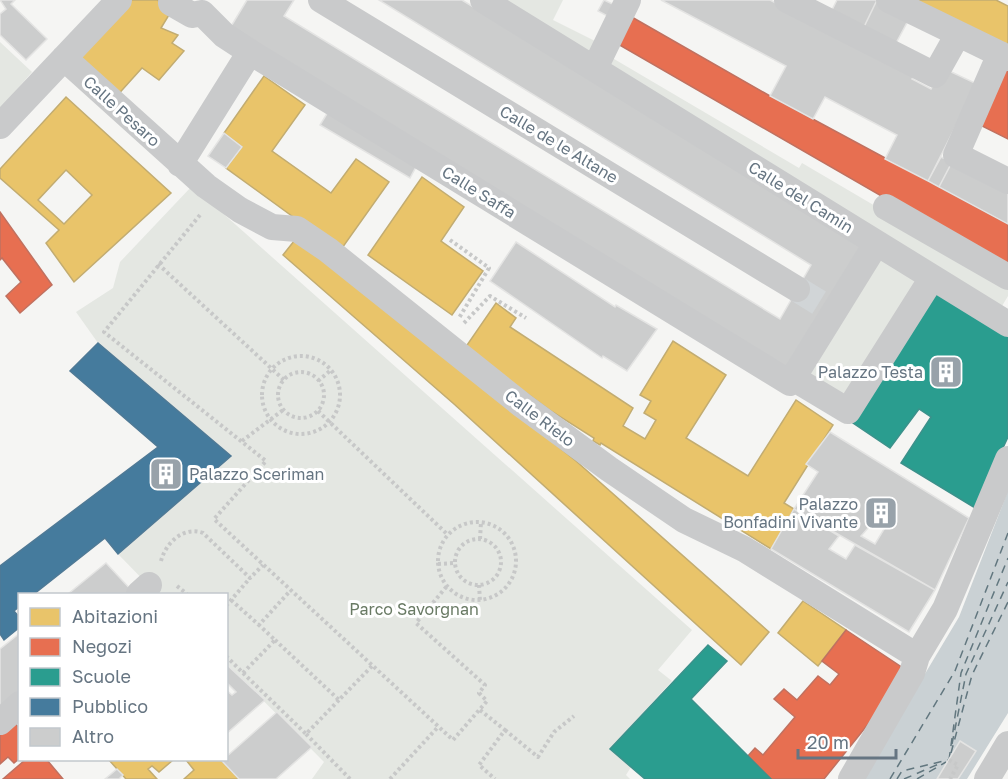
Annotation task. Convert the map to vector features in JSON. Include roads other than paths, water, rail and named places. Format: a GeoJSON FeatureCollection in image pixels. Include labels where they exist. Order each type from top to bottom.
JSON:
{"type":"FeatureCollection","features":[{"type":"Feature","properties":{"kind":"street"},"geometry":{"type":"LineString","coordinates":[[0,126],[119,0]]}},
{"type":"Feature","properties":{"kind":"street","name":"Calle de le Altane"},"geometry":{"type":"LineString","coordinates":[[321,0],[797,289]]}},
{"type":"Feature","properties":{"kind":"street","name":"Calle del Camin"},"geometry":{"type":"LineString","coordinates":[[483,0],[1008,324]]}},
{"type":"Feature","properties":{"kind":"street"},"geometry":{"type":"LineString","coordinates":[[595,68],[628,0]]}},
{"type":"Feature","properties":{"kind":"street"},"geometry":{"type":"LineString","coordinates":[[787,0],[935,75],[958,34]]}},
{"type":"Feature","properties":{"kind":"street"},"geometry":{"type":"LineString","coordinates":[[889,0],[1004,56],[956,155],[1008,181]]}},
{"type":"Feature","properties":{"kind":"street","name":"Calle Saffa"},"geometry":{"type":"LineString","coordinates":[[171,3],[192,15],[205,7],[224,35],[250,52],[792,381],[848,411],[932,278]]}},
{"type":"Feature","properties":{"kind":"street"},"geometry":{"type":"LineString","coordinates":[[180,164],[250,52]]}},
{"type":"Feature","properties":{"kind":"street","name":"Calle Pesaro"},"geometry":{"type":"LineString","coordinates":[[64,58],[180,164]]}},
{"type":"Feature","properties":{"kind":"street","name":"Calle Rielo"},"geometry":{"type":"LineString","coordinates":[[180,164],[240,210],[272,227],[297,229],[522,405],[684,520],[744,549],[917,656]]}},
{"type":"Feature","properties":{"kind":"street"},"geometry":{"type":"LineString","coordinates":[[886,207],[1008,277]]}},
{"type":"Feature","properties":{"kind":"street"},"geometry":{"type":"LineString","coordinates":[[792,381],[832,311],[876,244]]}},
{"type":"Feature","properties":{"kind":"street"},"geometry":{"type":"LineString","coordinates":[[851,779],[912,673],[917,656],[945,609],[1008,459]]}},
{"type":"Feature","properties":{"kind":"street"},"geometry":{"type":"LineString","coordinates":[[0,722],[18,706]]}},
{"type":"Feature","properties":{"kind":"street"},"geometry":{"type":"LineString","coordinates":[[987,779],[1008,744]]}},
{"type":"Feature","properties":{"kind":"tunnel"},"geometry":{"type":"LineString","coordinates":[[797,289],[831,310]]}},
{"type":"Feature","properties":{"kind":"place","name":"Palazzo Testa"},"geometry":{"type":"Point","coordinates":[946,372]}},
{"type":"Feature","properties":{"kind":"place","name":"Palazzo Sceriman"},"geometry":{"type":"Point","coordinates":[166,474]}},
{"type":"Feature","properties":{"kind":"place","name":"Palazzo Bonfadini Vivante"},"geometry":{"type":"Point","coordinates":[881,513]}},
{"type":"Feature","properties":{"kind":"park label","name":"Parco Savorgnan"},"geometry":{"type":"Point","coordinates":[414,609]}}]}
